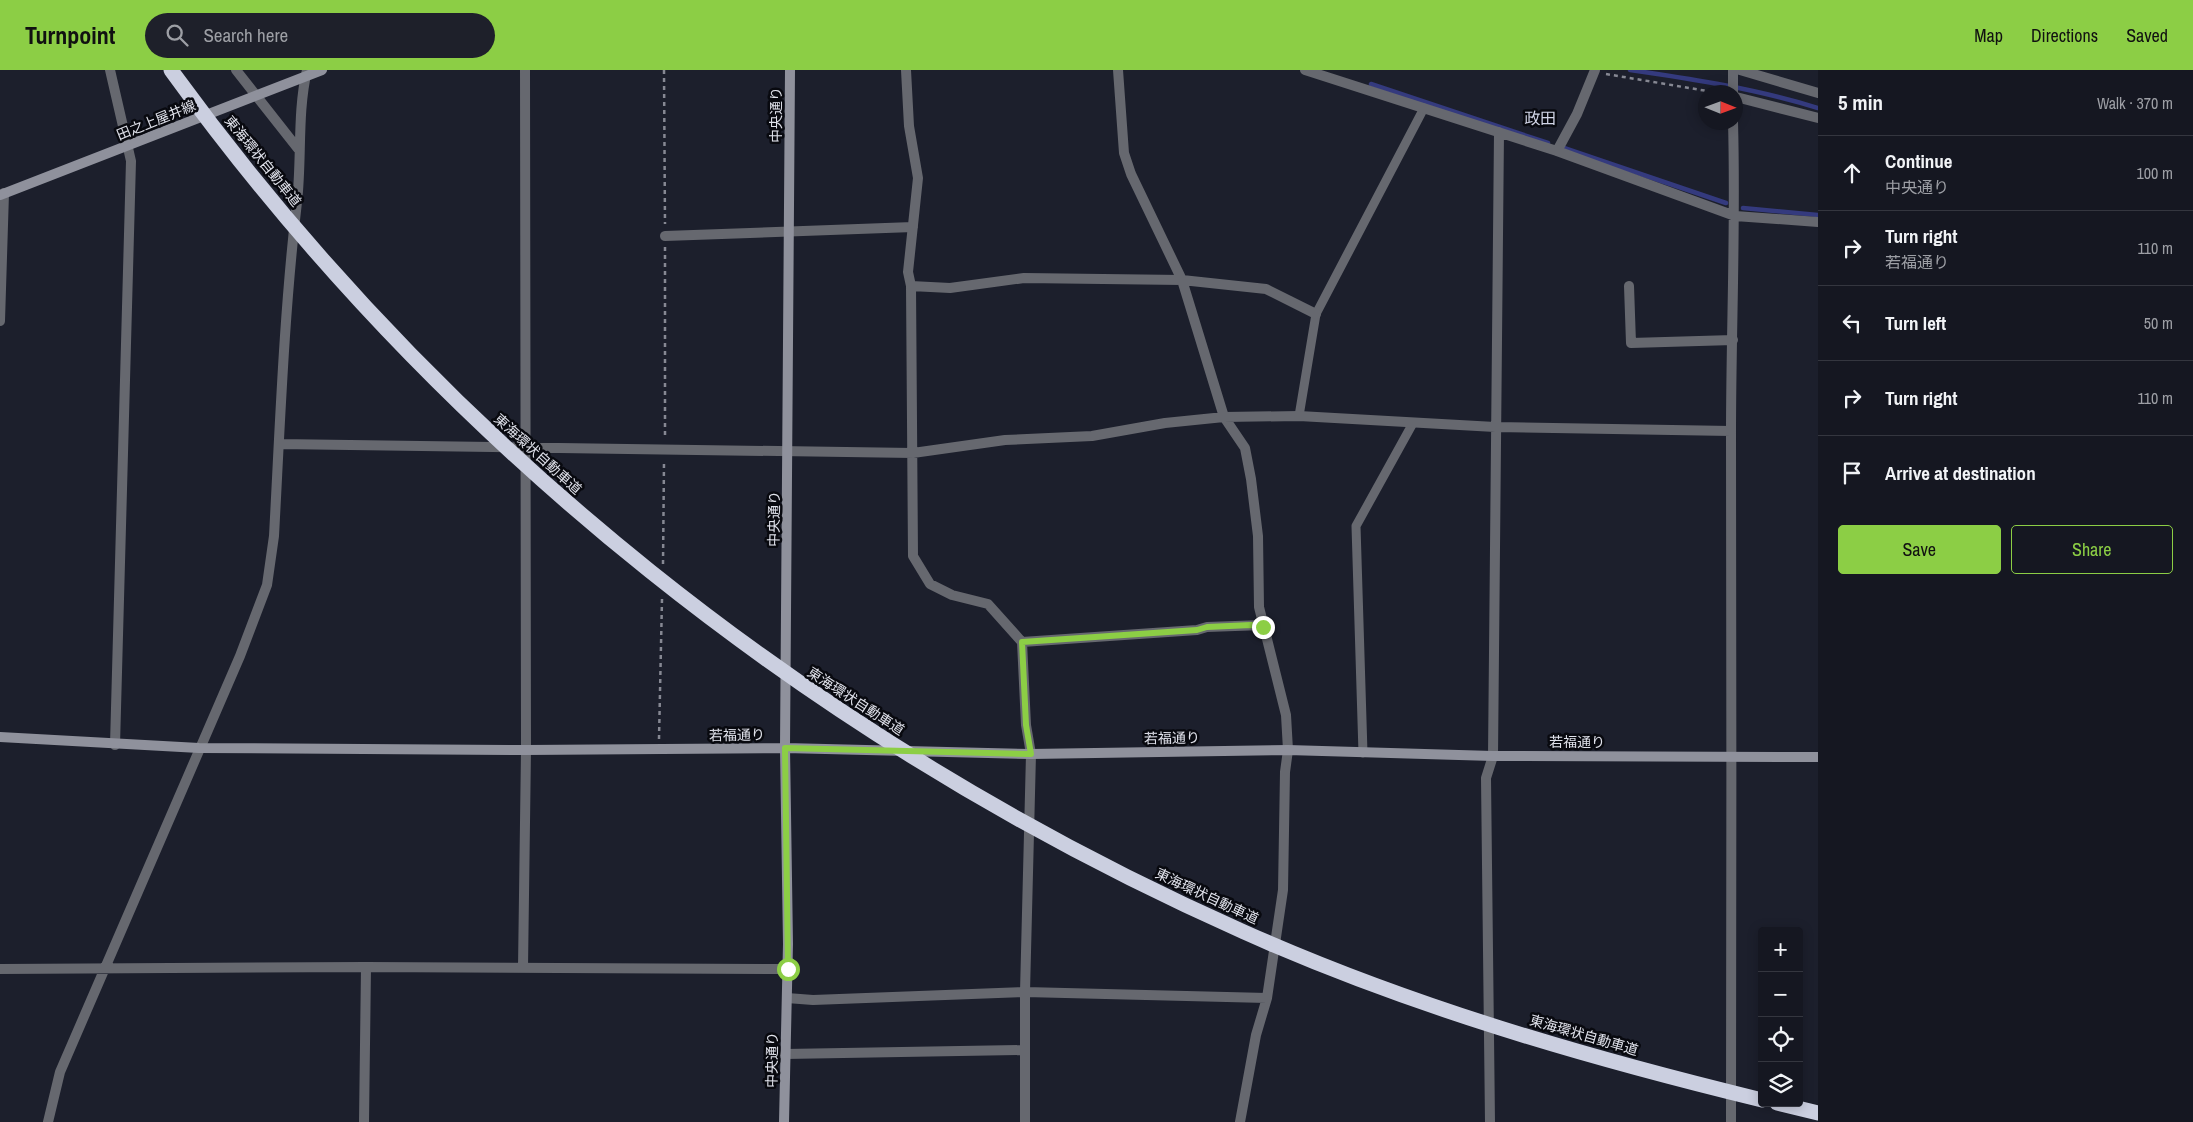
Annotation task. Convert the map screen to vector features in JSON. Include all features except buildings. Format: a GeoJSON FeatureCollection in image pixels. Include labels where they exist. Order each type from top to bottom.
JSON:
{"type":"FeatureCollection","features":[{"type":"Feature","properties":{"kind":"highway","name":"東海環状自動車道"},"geometry":{"type":"LineString","coordinates":[[171,70],[200,110],[266,192],[353,293],[432,377],[515,457],[602,533],[703,613],[804,687],[912,758],[1022,822],[1133,879],[1245,932],[1374,985],[1486,1024],[1593,1056],[1758,1099]]}},
{"type":"Feature","properties":{"kind":"highway"},"geometry":{"type":"LineString","coordinates":[[1793,1107],[1818,1113]]}},
{"type":"Feature","properties":{"kind":"street"},"geometry":{"type":"LineString","coordinates":[[110,70],[126,147],[131,161],[115,744]]}},
{"type":"Feature","properties":{"kind":"street"},"geometry":{"type":"LineString","coordinates":[[236,70],[254,96],[299,150]]}},
{"type":"Feature","properties":{"kind":"street","name":"田之上屋井線"},"geometry":{"type":"LineString","coordinates":[[2,194],[126,147],[254,96],[306,73],[322,70]]}},
{"type":"Feature","properties":{"kind":"street"},"geometry":{"type":"LineString","coordinates":[[523,968],[526,750],[525,70]]}},
{"type":"Feature","properties":{"kind":"street","name":"中央通り"},"geometry":{"type":"LineString","coordinates":[[784,1122],[788,969],[785,748],[789,452],[790,70]]}},
{"type":"Feature","properties":{"kind":"street"},"geometry":{"type":"LineString","coordinates":[[906,70],[909,126],[918,178],[908,272],[911,286],[914,453],[913,556],[930,584],[952,595],[988,604],[1022,642],[1026,725],[1031,754],[1024,1122]]}},
{"type":"Feature","properties":{"kind":"street"},"geometry":{"type":"LineString","coordinates":[[1118,70],[1124,154],[1131,174],[1182,280],[1224,417],[1246,448],[1252,479],[1258,536],[1259,608],[1286,715],[1288,750],[1285,772],[1283,890],[1267,998],[1256,1035],[1240,1122]]}},
{"type":"Feature","properties":{"kind":"street"},"geometry":{"type":"LineString","coordinates":[[1306,70],[1557,151],[1735,216],[1818,222]]}},
{"type":"Feature","properties":{"kind":"street"},"geometry":{"type":"LineString","coordinates":[[1733,70],[1733,85]]}},
{"type":"Feature","properties":{"kind":"street"},"geometry":{"type":"LineString","coordinates":[[1740,70],[1818,93]]}},
{"type":"Feature","properties":{"kind":"street"},"geometry":{"type":"LineString","coordinates":[[1557,151],[1577,114],[1595,71]]}},
{"type":"Feature","properties":{"kind":"street"},"geometry":{"type":"LineString","coordinates":[[48,1122],[60,1072],[240,656],[267,585],[274,536],[278,444],[302,130],[301,107],[306,73]]}},
{"type":"Feature","properties":{"kind":"street"},"geometry":{"type":"LineString","coordinates":[[1743,99],[1818,118]]}},
{"type":"Feature","properties":{"kind":"street"},"geometry":{"type":"LineString","coordinates":[[1731,1122],[1733,756],[1731,431],[1735,216],[1733,130]]}},
{"type":"Feature","properties":{"kind":"street"},"geometry":{"type":"LineString","coordinates":[[1490,1122],[1486,778],[1493,756],[1499,132]]}},
{"type":"Feature","properties":{"kind":"street"},"geometry":{"type":"LineString","coordinates":[[0,321],[2,194]]}},
{"type":"Feature","properties":{"kind":"street"},"geometry":{"type":"LineString","coordinates":[[664,236],[913,227]]}},
{"type":"Feature","properties":{"kind":"street"},"geometry":{"type":"LineString","coordinates":[[911,286],[950,288],[1024,278],[1182,280],[1266,289],[1316,314]]}},
{"type":"Feature","properties":{"kind":"street"},"geometry":{"type":"LineString","coordinates":[[1629,286],[1631,343],[1733,340]]}},
{"type":"Feature","properties":{"kind":"street"},"geometry":{"type":"LineString","coordinates":[[278,444],[526,446],[914,453],[1004,440],[1092,436],[1165,423],[1224,417],[1299,416],[1495,427],[1731,431]]}},
{"type":"Feature","properties":{"kind":"street"},"geometry":{"type":"LineString","coordinates":[[1022,642],[1197,630],[1207,627],[1263,625]]}},
{"type":"Feature","properties":{"kind":"street","name":"若福通り"},"geometry":{"type":"LineString","coordinates":[[0,737],[199,748],[526,750],[785,748],[1031,754],[1288,750],[1493,756],[1818,757]]}},
{"type":"Feature","properties":{"kind":"street"},"geometry":{"type":"LineString","coordinates":[[0,969],[366,967],[788,969]]}},
{"type":"Feature","properties":{"kind":"street"},"geometry":{"type":"LineString","coordinates":[[364,1122],[366,967]]}},
{"type":"Feature","properties":{"kind":"street"},"geometry":{"type":"LineString","coordinates":[[787,998],[813,1000],[1025,992],[1267,998]]}},
{"type":"Feature","properties":{"kind":"street"},"geometry":{"type":"LineString","coordinates":[[785,1054],[1025,1050]]}},
{"type":"Feature","properties":{"kind":"lane"},"geometry":{"type":"LineString","coordinates":[[1299,416],[1316,314],[1424,108]]}},
{"type":"Feature","properties":{"kind":"lane"},"geometry":{"type":"LineString","coordinates":[[1363,753],[1356,526],[1413,423]]}},
{"type":"Feature","properties":{"kind":"path"},"geometry":{"type":"LineString","coordinates":[[663,566],[665,449],[664,70]]}},
{"type":"Feature","properties":{"kind":"path"},"geometry":{"type":"LineString","coordinates":[[1595,71],[1698,89]]}},
{"type":"Feature","properties":{"kind":"path"},"geometry":{"type":"LineString","coordinates":[[659,750],[662,595]]}},
{"type":"Feature","properties":{"kind":"waterway"},"geometry":{"type":"LineString","coordinates":[[1630,70],[1748,90],[1818,108]]}},
{"type":"Feature","properties":{"kind":"waterway"},"geometry":{"type":"LineString","coordinates":[[1371,84],[1548,143]]}},
{"type":"Feature","properties":{"kind":"waterway"},"geometry":{"type":"LineString","coordinates":[[1564,148],[1726,203]]}},
{"type":"Feature","properties":{"kind":"waterway"},"geometry":{"type":"LineString","coordinates":[[1743,208],[1818,215]]}},
{"type":"Feature","properties":{"kind":"district","name":"政田"},"geometry":{"type":"Point","coordinates":[1540,118]}},
{"type":"Feature","properties":{"kind":"route"},"geometry":{"type":"LineString","coordinates":[[788,969],[785,748],[1031,754],[1026,725],[1022,642],[1067,637],[1197,630],[1207,627],[1251,625],[1263,625],[1263,627]]}}]}
